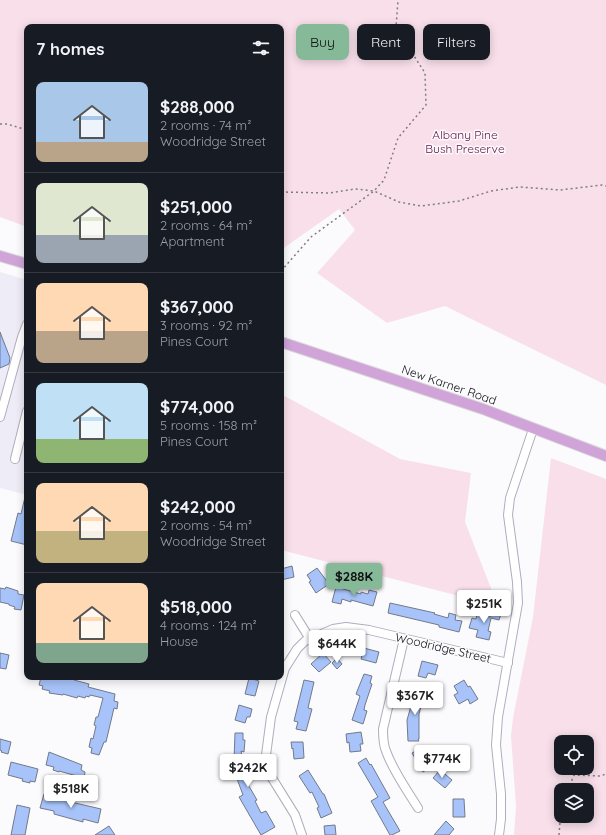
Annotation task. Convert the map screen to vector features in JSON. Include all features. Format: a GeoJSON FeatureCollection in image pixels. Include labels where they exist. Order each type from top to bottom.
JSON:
{"type":"FeatureCollection","features":[{"type":"Feature","properties":{"kind":"main road"},"geometry":{"type":"LineString","coordinates":[[0,256],[24,263]]}},
{"type":"Feature","properties":{"kind":"main road","name":"New Karner Road"},"geometry":{"type":"LineString","coordinates":[[284,343],[451,398],[606,456]]}},
{"type":"Feature","properties":{"kind":"street"},"geometry":{"type":"LineString","coordinates":[[0,417],[2,401],[24,332]]}},
{"type":"Feature","properties":{"kind":"street"},"geometry":{"type":"LineString","coordinates":[[15,459],[24,423]]}},
{"type":"Feature","properties":{"kind":"street"},"geometry":{"type":"LineString","coordinates":[[498,835],[501,820],[501,794],[496,745],[498,718],[518,603],[517,582],[508,515],[510,498],[533,429]]}},
{"type":"Feature","properties":{"kind":"street"},"geometry":{"type":"LineString","coordinates":[[295,615],[310,638]]}},
{"type":"Feature","properties":{"kind":"street","name":"Woodridge Street"},"geometry":{"type":"LineString","coordinates":[[284,671],[297,649],[305,641],[333,629],[346,627],[369,630],[508,663]]}},
{"type":"Feature","properties":{"kind":"street"},"geometry":{"type":"LineString","coordinates":[[404,639],[383,729],[383,740],[385,750],[390,761],[418,808]]}},
{"type":"Feature","properties":{"kind":"street","name":"Woodridge Street"},"geometry":{"type":"LineString","coordinates":[[281,680],[270,716],[266,755],[272,778],[295,815],[302,835]]}},
{"type":"Feature","properties":{"kind":"path"},"geometry":{"type":"LineString","coordinates":[[284,268],[311,237],[374,191],[384,180],[398,138],[426,106],[425,73],[396,28],[398,0]]}},
{"type":"Feature","properties":{"kind":"path"},"geometry":{"type":"LineString","coordinates":[[0,124],[7,124],[24,129]]}},
{"type":"Feature","properties":{"kind":"path"},"geometry":{"type":"LineString","coordinates":[[284,192],[329,193],[355,190],[374,191],[399,202],[420,206],[459,201],[491,191],[520,187],[560,190],[602,185],[606,186]]}},
{"type":"Feature","properties":{"kind":"path"},"geometry":{"type":"LineString","coordinates":[[571,783],[574,775],[600,776],[606,774]]}},
{"type":"Feature","properties":{"kind":"path"},"geometry":{"type":"LineString","coordinates":[[559,835],[560,823]]}},
{"type":"Feature","properties":{"kind":"shaded area"},"geometry":{"type":"Polygon","coordinates":[[[0,272],[24,279],[24,494],[0,488],[0,272]]]}},
{"type":"Feature","properties":{"kind":"green space","name":"Albany Pine Bush Preserve"},"geometry":{"type":"Polygon","coordinates":[[[0,0],[606,0],[606,385],[445,306],[387,323],[317,273],[355,230],[339,209],[284,248],[284,24],[24,24],[24,226],[0,217],[0,0]]]}},
{"type":"Feature","properties":{"kind":"green space"},"geometry":{"type":"Polygon","coordinates":[[[284,396],[400,459],[471,473],[465,522],[498,606],[284,551],[284,396]]]}},
{"type":"Feature","properties":{"kind":"green space"},"geometry":{"type":"Polygon","coordinates":[[[551,458],[606,479],[606,835],[514,835],[516,806],[511,736],[513,718],[533,617],[551,458]]]}},
{"type":"Feature","properties":{"kind":"building"},"geometry":{"type":"Polygon","coordinates":[[[0,332],[10,358],[9,364],[0,368],[0,332]]]}},
{"type":"Feature","properties":{"kind":"building"},"geometry":{"type":"Polygon","coordinates":[[[24,501],[24,544],[11,541],[18,513],[21,514],[24,501]]]}},
{"type":"Feature","properties":{"kind":"building"},"geometry":{"type":"Polygon","coordinates":[[[292,566],[294,577],[284,579],[284,568],[292,566]]]}},
{"type":"Feature","properties":{"kind":"building"},"geometry":{"type":"Polygon","coordinates":[[[317,568],[329,584],[316,593],[309,582],[311,581],[307,575],[317,568]]]}},
{"type":"Feature","properties":{"kind":"building"},"geometry":{"type":"Polygon","coordinates":[[[6,587],[18,591],[18,594],[24,595],[21,610],[14,609],[15,607],[9,604],[0,602],[0,588],[5,589],[6,587]]]}},
{"type":"Feature","properties":{"kind":"building"},"geometry":{"type":"Polygon","coordinates":[[[336,587],[361,594],[361,592],[368,594],[369,590],[377,592],[373,606],[342,599],[341,604],[332,602],[336,587]]]}},
{"type":"Feature","properties":{"kind":"building"},"geometry":{"type":"Polygon","coordinates":[[[390,603],[435,613],[434,614],[448,618],[449,613],[456,615],[455,620],[462,621],[459,632],[439,627],[439,625],[388,613],[390,603]]]}},
{"type":"Feature","properties":{"kind":"building"},"geometry":{"type":"Polygon","coordinates":[[[492,609],[502,611],[499,620],[491,618],[488,631],[491,632],[489,640],[476,637],[478,630],[469,628],[472,618],[476,619],[477,614],[490,617],[492,609]]]}},
{"type":"Feature","properties":{"kind":"building"},"geometry":{"type":"Polygon","coordinates":[[[364,648],[379,652],[376,663],[361,659],[364,648]]]}},
{"type":"Feature","properties":{"kind":"building"},"geometry":{"type":"Polygon","coordinates":[[[0,653],[9,655],[6,669],[0,668],[0,653]]]}},
{"type":"Feature","properties":{"kind":"building"},"geometry":{"type":"Polygon","coordinates":[[[323,653],[331,662],[319,672],[311,664],[323,653]]]}},
{"type":"Feature","properties":{"kind":"building"},"geometry":{"type":"Polygon","coordinates":[[[337,658],[342,664],[337,669],[332,663],[337,658]]]}},
{"type":"Feature","properties":{"kind":"building"},"geometry":{"type":"Polygon","coordinates":[[[422,661],[438,665],[435,675],[428,673],[426,678],[418,676],[422,661]]]}},
{"type":"Feature","properties":{"kind":"building"},"geometry":{"type":"Polygon","coordinates":[[[364,674],[372,676],[370,683],[372,684],[365,705],[364,710],[367,711],[363,724],[352,720],[360,696],[356,694],[364,674]]]}},
{"type":"Feature","properties":{"kind":"building"},"geometry":{"type":"Polygon","coordinates":[[[40,680],[74,680],[89,684],[88,687],[115,694],[114,701],[118,702],[117,709],[114,708],[106,742],[104,742],[99,755],[91,753],[92,748],[89,747],[91,738],[93,739],[96,726],[94,725],[96,717],[98,717],[103,698],[90,695],[89,697],[86,696],[85,698],[78,696],[77,698],[63,694],[49,693],[50,691],[42,689],[43,686],[39,685],[40,680]]]}},
{"type":"Feature","properties":{"kind":"building"},"geometry":{"type":"Polygon","coordinates":[[[248,680],[259,681],[255,696],[245,694],[248,680]]]}},
{"type":"Feature","properties":{"kind":"building"},"geometry":{"type":"Polygon","coordinates":[[[304,680],[314,682],[308,708],[312,709],[306,731],[296,729],[298,722],[294,721],[304,680]]]}},
{"type":"Feature","properties":{"kind":"building"},"geometry":{"type":"Polygon","coordinates":[[[464,680],[468,687],[470,686],[478,699],[470,704],[468,699],[459,704],[454,695],[458,693],[454,686],[464,680]]]}},
{"type":"Feature","properties":{"kind":"building"},"geometry":{"type":"Polygon","coordinates":[[[416,689],[425,691],[419,714],[419,741],[408,741],[407,720],[416,689]]]}},
{"type":"Feature","properties":{"kind":"building"},"geometry":{"type":"Polygon","coordinates":[[[239,705],[252,709],[250,717],[247,717],[245,723],[235,720],[239,705]]]}},
{"type":"Feature","properties":{"kind":"building"},"geometry":{"type":"Polygon","coordinates":[[[361,732],[363,744],[360,744],[361,751],[350,752],[346,734],[361,732]]]}},
{"type":"Feature","properties":{"kind":"building"},"geometry":{"type":"Polygon","coordinates":[[[235,733],[243,733],[243,740],[245,740],[244,752],[241,751],[244,766],[250,780],[246,781],[257,800],[255,801],[261,813],[266,811],[275,827],[261,835],[239,797],[243,795],[236,776],[233,777],[232,774],[228,775],[225,766],[231,765],[230,762],[234,761],[235,733]]]}},
{"type":"Feature","properties":{"kind":"building"},"geometry":{"type":"Polygon","coordinates":[[[0,739],[11,742],[8,754],[1,752],[0,739]]]}},
{"type":"Feature","properties":{"kind":"building"},"geometry":{"type":"Polygon","coordinates":[[[291,742],[303,742],[304,758],[294,759],[291,742]]]}},
{"type":"Feature","properties":{"kind":"building"},"geometry":{"type":"Polygon","coordinates":[[[423,747],[433,765],[423,772],[412,753],[423,747]]]}},
{"type":"Feature","properties":{"kind":"building"},"geometry":{"type":"Polygon","coordinates":[[[49,752],[82,765],[81,770],[85,772],[84,778],[53,770],[54,767],[46,765],[49,752]]]}},
{"type":"Feature","properties":{"kind":"building"},"geometry":{"type":"Polygon","coordinates":[[[366,758],[370,765],[371,764],[390,798],[383,802],[400,831],[392,835],[390,835],[371,801],[378,797],[358,763],[366,758]]]}},
{"type":"Feature","properties":{"kind":"building"},"geometry":{"type":"Polygon","coordinates":[[[11,762],[38,769],[35,782],[30,781],[30,783],[22,781],[23,779],[8,775],[11,762]]]}},
{"type":"Feature","properties":{"kind":"building"},"geometry":{"type":"Polygon","coordinates":[[[308,770],[324,794],[332,813],[321,818],[317,808],[319,807],[312,792],[310,793],[299,776],[308,770]]]}},
{"type":"Feature","properties":{"kind":"building"},"geometry":{"type":"Polygon","coordinates":[[[440,770],[452,780],[445,788],[433,778],[440,770]]]}},
{"type":"Feature","properties":{"kind":"building"},"geometry":{"type":"Polygon","coordinates":[[[44,794],[58,799],[101,809],[98,823],[83,819],[83,822],[54,814],[54,811],[40,808],[44,794]]]}},
{"type":"Feature","properties":{"kind":"building"},"geometry":{"type":"Polygon","coordinates":[[[453,799],[464,799],[465,817],[453,817],[453,799]]]}},
{"type":"Feature","properties":{"kind":"building"},"geometry":{"type":"Polygon","coordinates":[[[17,805],[30,808],[25,835],[11,835],[17,805]]]}},
{"type":"Feature","properties":{"kind":"building"},"geometry":{"type":"Polygon","coordinates":[[[446,821],[454,829],[449,835],[434,835],[446,821]]]}},
{"type":"Feature","properties":{"kind":"building"},"geometry":{"type":"Polygon","coordinates":[[[335,825],[336,835],[325,835],[324,826],[335,825]]]}},
{"type":"Feature","properties":{"kind":"building"},"geometry":{"type":"Polygon","coordinates":[[[109,826],[115,835],[95,835],[109,826]]]}}]}
